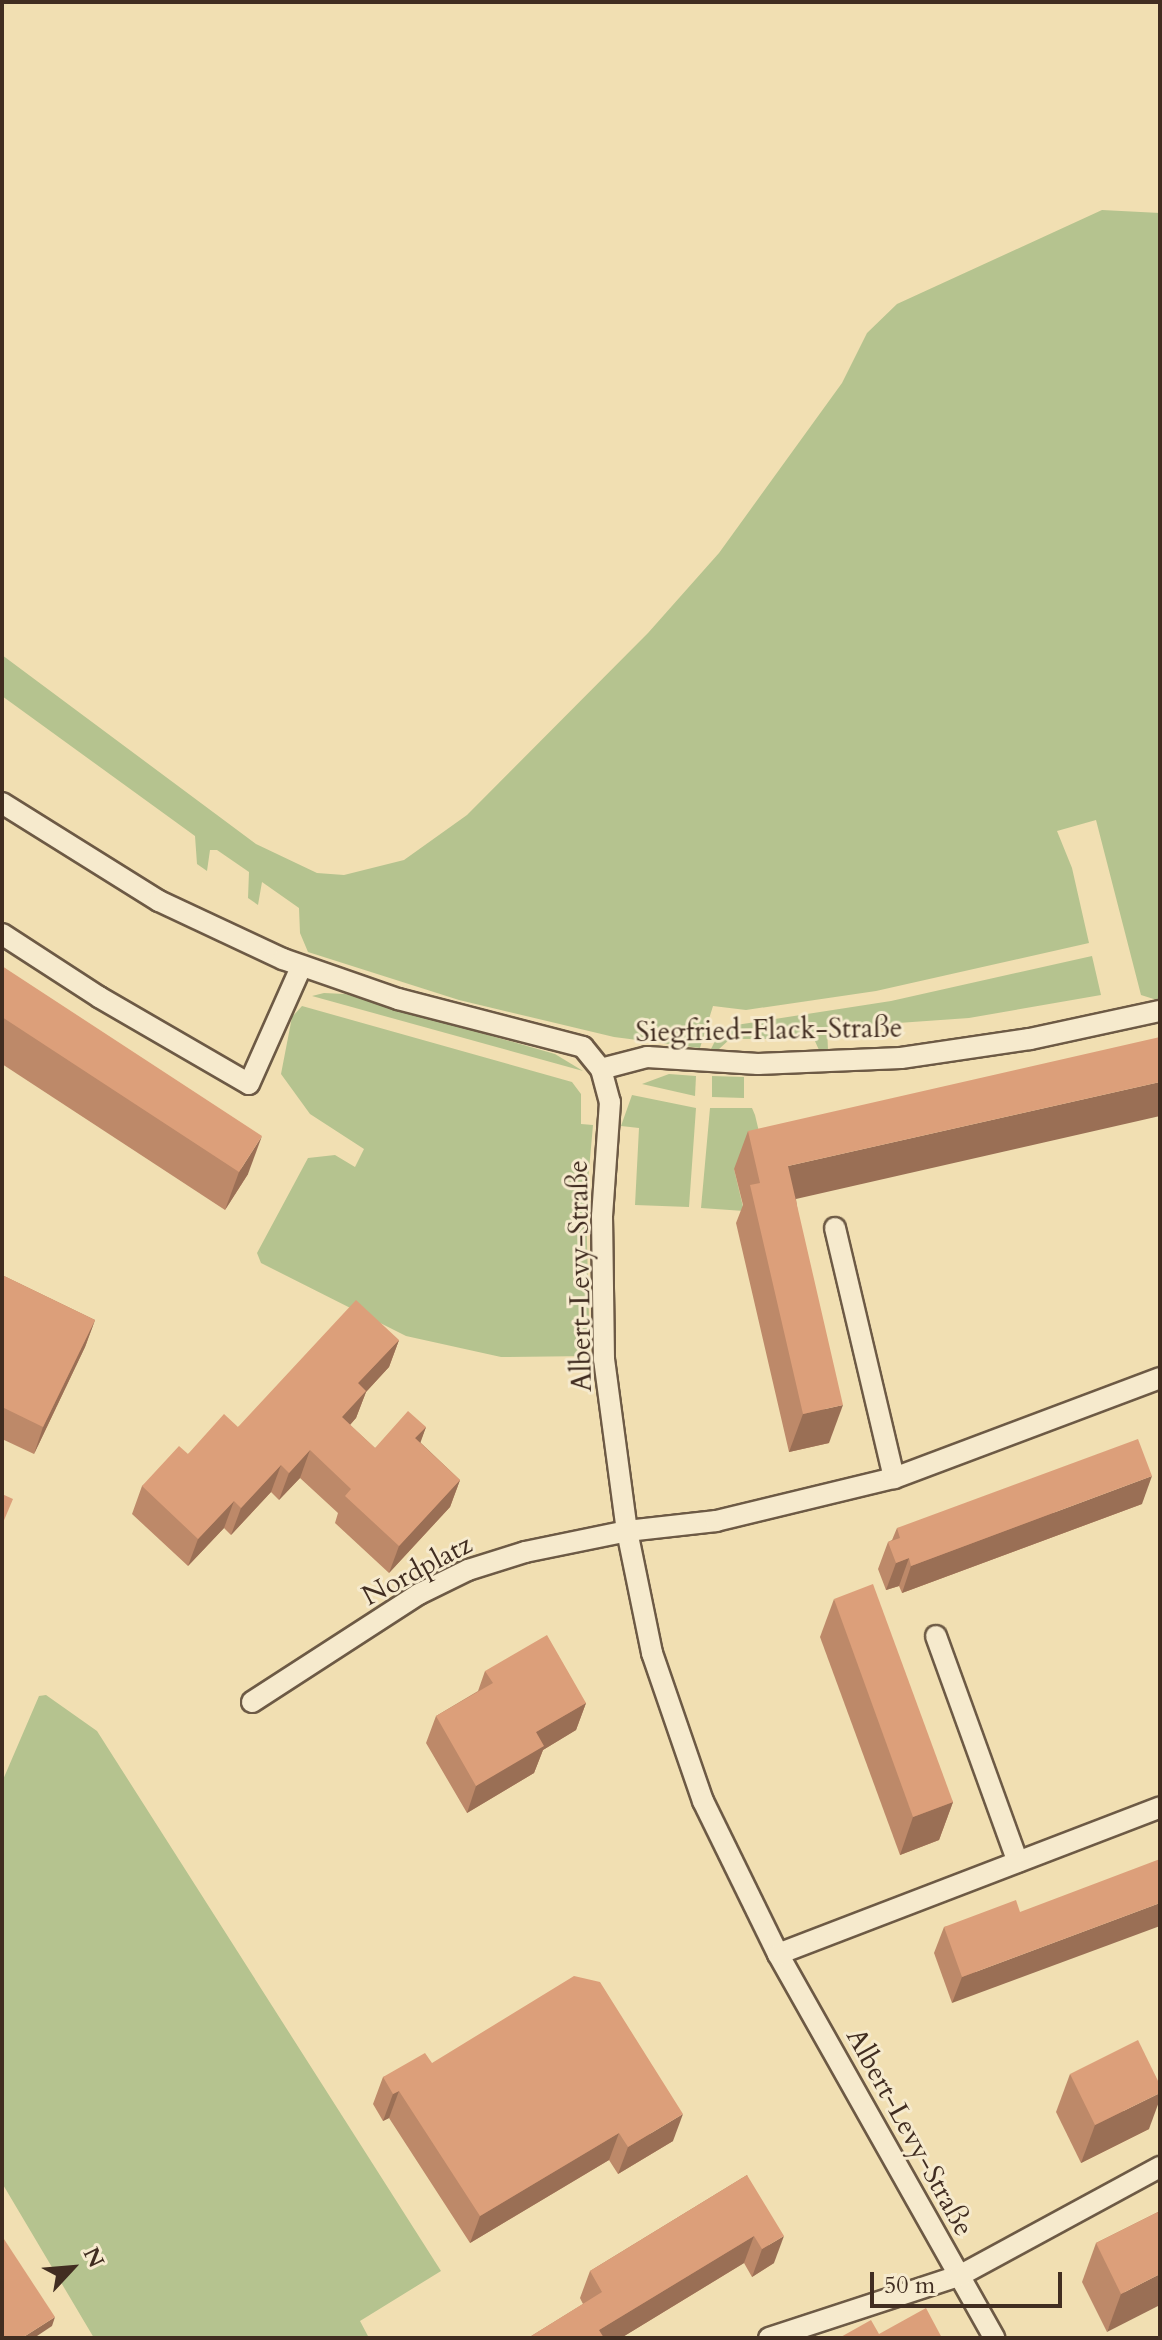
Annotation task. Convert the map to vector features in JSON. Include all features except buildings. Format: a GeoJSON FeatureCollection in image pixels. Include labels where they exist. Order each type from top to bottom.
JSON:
{"type":"FeatureCollection","features":[{"type":"Feature","properties":{"kind":"street","name":"Siegfried-Flack-Straße"},"geometry":{"type":"LineString","coordinates":[[2,803],[159,901],[301,967],[398,999],[583,1047],[601,1069],[629,1058],[758,1064],[901,1058],[1030,1039],[1160,1011]]}},
{"type":"Feature","properties":{"kind":"street"},"geometry":{"type":"LineString","coordinates":[[2,934],[99,997],[249,1084],[301,967]]}},
{"type":"Feature","properties":{"kind":"street","name":"Albert-Levy-Straße"},"geometry":{"type":"LineString","coordinates":[[601,1069],[610,1102],[602,1216],[604,1359],[627,1531],[652,1653],[703,1801],[778,1954],[994,2338]]}},
{"type":"Feature","properties":{"kind":"street"},"geometry":{"type":"LineString","coordinates":[[835,1228],[894,1478]]}},
{"type":"Feature","properties":{"kind":"street"},"geometry":{"type":"LineString","coordinates":[[627,1531],[716,1521],[894,1478],[1160,1378]]}},
{"type":"Feature","properties":{"kind":"street","name":"Nordplatz"},"geometry":{"type":"LineString","coordinates":[[252,1702],[419,1594],[468,1570],[627,1531]]}},
{"type":"Feature","properties":{"kind":"street"},"geometry":{"type":"LineString","coordinates":[[936,1636],[1018,1862]]}},
{"type":"Feature","properties":{"kind":"street"},"geometry":{"type":"LineString","coordinates":[[778,1954],[1160,1807]]}},
{"type":"Feature","properties":{"kind":"street"},"geometry":{"type":"LineString","coordinates":[[769,2338],[959,2276],[1160,2167]]}},
{"type":"Feature","properties":{"kind":"green space"},"geometry":{"type":"Polygon","coordinates":[[[1102,210],[1160,213],[1160,1001],[1141,995],[1096,820],[1057,831],[1072,868],[1089,943],[876,991],[746,1010],[713,1006],[700,1048],[614,1037],[459,1000],[308,952],[300,933],[299,908],[262,882],[258,905],[248,898],[249,872],[217,850],[210,850],[207,871],[197,864],[195,836],[2,696],[2,655],[256,844],[317,873],[344,875],[404,860],[467,815],[648,633],[719,553],[842,383],[867,333],[897,304],[1102,210]]]}},
{"type":"Feature","properties":{"kind":"green space"},"geometry":{"type":"Polygon","coordinates":[[[1092,956],[1101,995],[969,1018],[827,1028],[828,1050],[819,1050],[814,1039],[730,1039],[719,1049],[711,1049],[719,1033],[736,1025],[891,1001],[1092,956]]]}},
{"type":"Feature","properties":{"kind":"green space"},"geometry":{"type":"Polygon","coordinates":[[[345,994],[555,1054],[583,1071],[312,996],[345,994]]]}},
{"type":"Feature","properties":{"kind":"green space"},"geometry":{"type":"Polygon","coordinates":[[[302,1006],[572,1082],[581,1094],[581,1124],[593,1125],[586,1204],[590,1356],[501,1357],[406,1336],[261,1263],[257,1253],[308,1158],[335,1155],[355,1167],[364,1149],[310,1114],[281,1074],[292,1017],[302,1006]]]}},
{"type":"Feature","properties":{"kind":"green space"},"geometry":{"type":"Polygon","coordinates":[[[669,1074],[696,1076],[695,1096],[642,1084],[669,1074]]]}},
{"type":"Feature","properties":{"kind":"green space"},"geometry":{"type":"Polygon","coordinates":[[[712,1076],[744,1077],[744,1098],[712,1097],[712,1076]]]}},
{"type":"Feature","properties":{"kind":"green space"},"geometry":{"type":"Polygon","coordinates":[[[632,1095],[696,1108],[689,1207],[635,1205],[639,1128],[621,1126],[632,1095]]]}},
{"type":"Feature","properties":{"kind":"green space"},"geometry":{"type":"Polygon","coordinates":[[[710,1108],[752,1108],[755,1115],[766,1161],[734,1169],[744,1211],[701,1208],[710,1108]]]}},
{"type":"Feature","properties":{"kind":"green space"},"geometry":{"type":"Polygon","coordinates":[[[46,1695],[97,1731],[441,2271],[360,2321],[369,2338],[94,2338],[2,2183],[2,1782],[39,1696],[46,1695]]]}}]}
